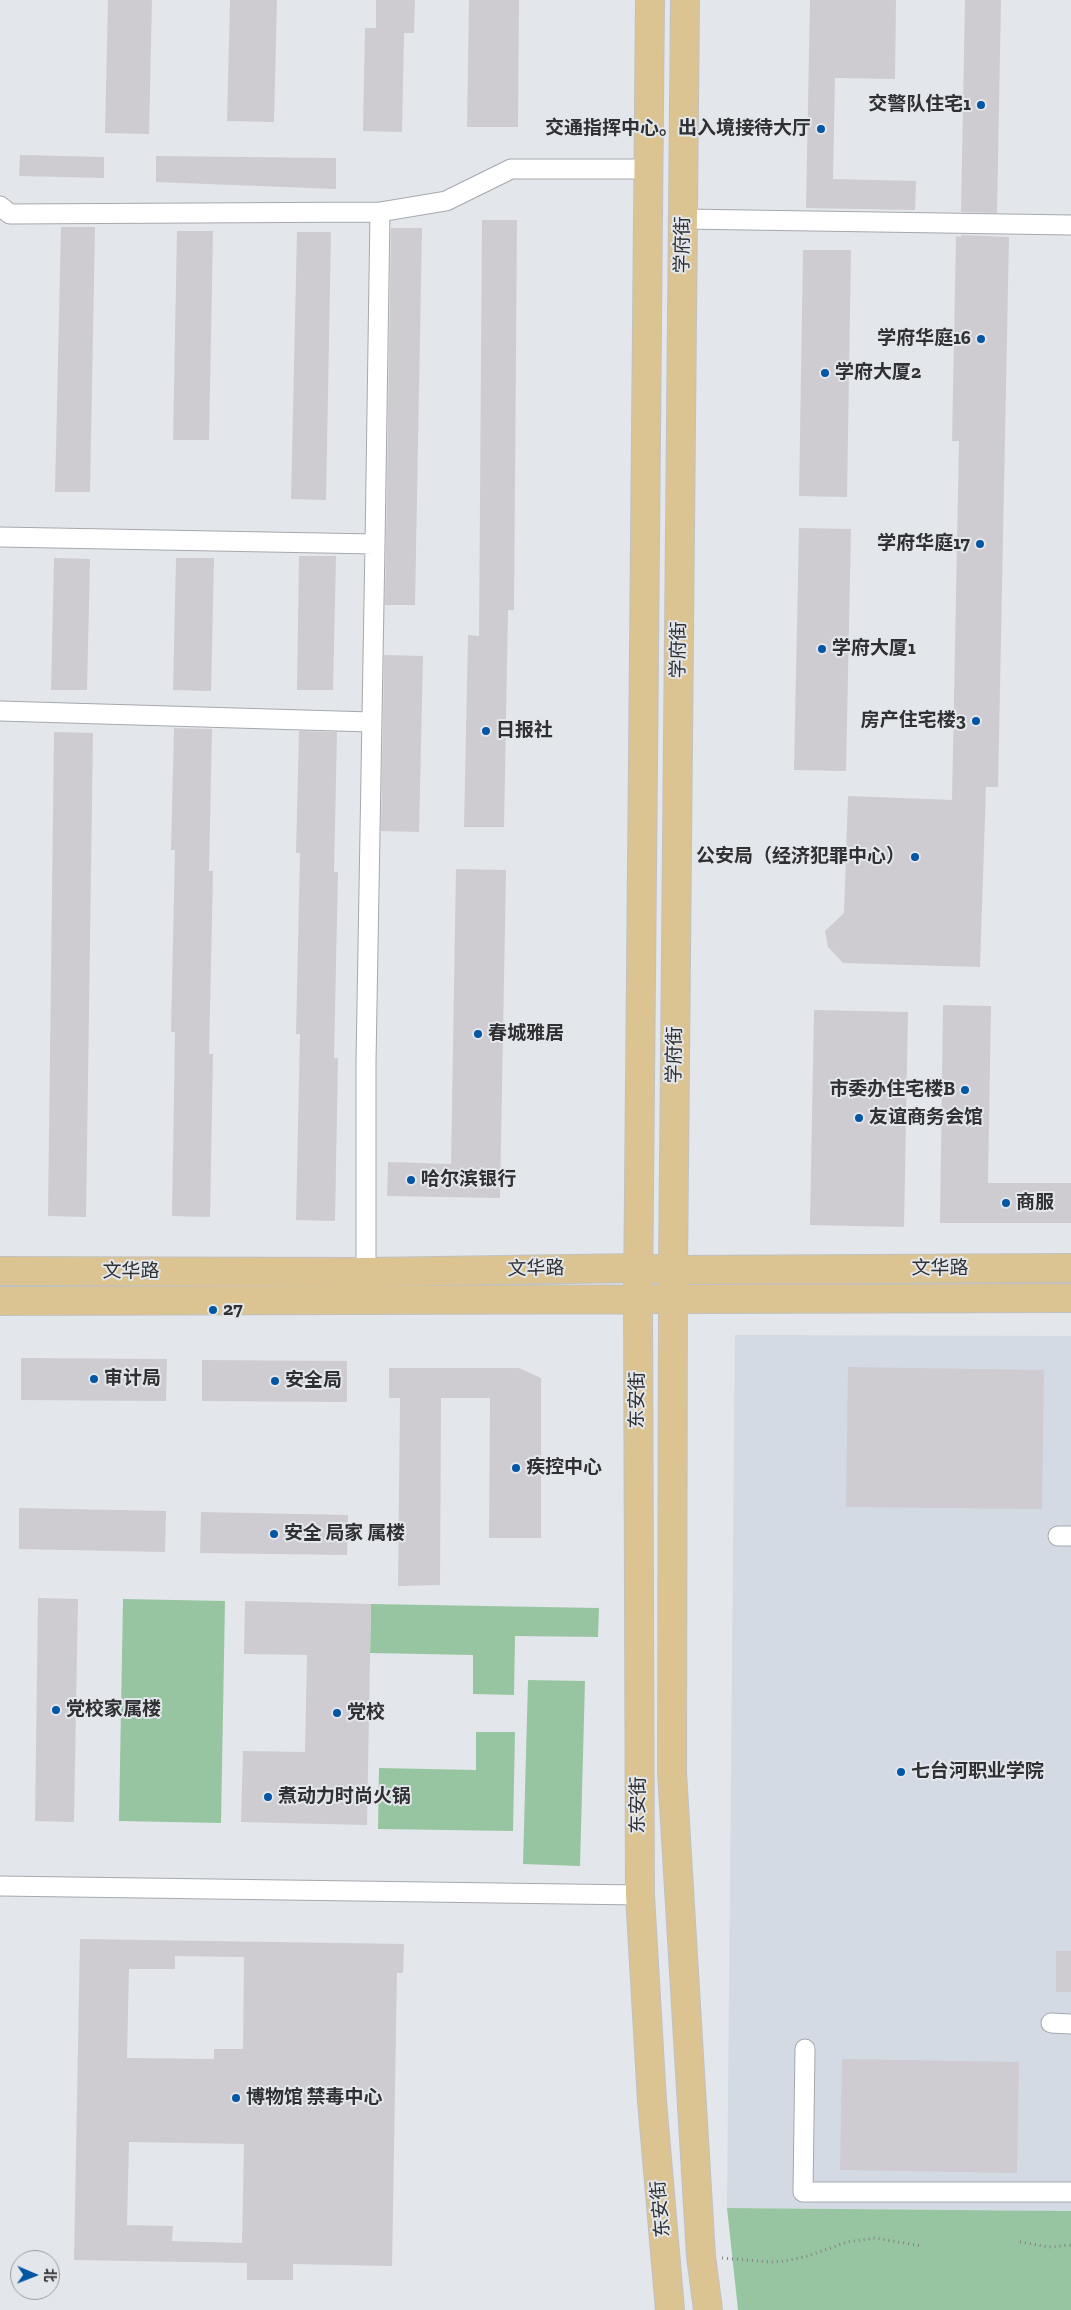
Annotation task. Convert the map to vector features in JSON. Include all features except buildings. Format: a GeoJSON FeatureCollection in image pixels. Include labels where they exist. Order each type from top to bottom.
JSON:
{"type":"FeatureCollection","features":[{"type":"Feature","properties":{"kind":"main road","name":"学府街"},"geometry":{"type":"LineString","coordinates":[[638,1298],[640,1268],[647,169],[650,0]]}},
{"type":"Feature","properties":{"kind":"main road","name":"学府街"},"geometry":{"type":"LineString","coordinates":[[674,1299],[685,0]]}},
{"type":"Feature","properties":{"kind":"main road","name":"文华路"},"geometry":{"type":"LineString","coordinates":[[0,1271],[366,1272],[640,1268],[673,1270],[1071,1268]]}},
{"type":"Feature","properties":{"kind":"main road","name":"东安街"},"geometry":{"type":"LineString","coordinates":[[638,1298],[640,1895],[652,2101],[670,2310]]}},
{"type":"Feature","properties":{"kind":"main road","name":"文华路"},"geometry":{"type":"LineString","coordinates":[[0,1301],[1071,1298]]}},
{"type":"Feature","properties":{"kind":"main road","name":"东安街"},"geometry":{"type":"LineString","coordinates":[[674,1299],[672,1772],[702,2256],[708,2310]]}},
{"type":"Feature","properties":{"kind":"street"},"geometry":{"type":"LineString","coordinates":[[0,206],[10,214],[380,212],[446,201],[511,169],[647,169]]}},
{"type":"Feature","properties":{"kind":"street"},"geometry":{"type":"LineString","coordinates":[[366,1272],[371,722],[380,212]]}},
{"type":"Feature","properties":{"kind":"street"},"geometry":{"type":"LineString","coordinates":[[683,219],[1071,225]]}},
{"type":"Feature","properties":{"kind":"street"},"geometry":{"type":"LineString","coordinates":[[0,537],[375,544]]}},
{"type":"Feature","properties":{"kind":"street"},"geometry":{"type":"LineString","coordinates":[[0,710],[371,722]]}},
{"type":"Feature","properties":{"kind":"street"},"geometry":{"type":"LineString","coordinates":[[0,1886],[640,1895]]}},
{"type":"Feature","properties":{"kind":"street"},"geometry":{"type":"LineString","coordinates":[[1052,2023],[1071,2024]]}},
{"type":"Feature","properties":{"kind":"street"},"geometry":{"type":"LineString","coordinates":[[805,2049],[803,2192],[1071,2192]]}},
{"type":"Feature","properties":{"kind":"path"},"geometry":{"type":"LineString","coordinates":[[702,2256],[770,2262],[785,2261],[808,2256],[847,2242],[875,2238],[922,2246]]}},
{"type":"Feature","properties":{"kind":"path"},"geometry":{"type":"LineString","coordinates":[[1020,2242],[1049,2247],[1071,2245]]}},
{"type":"Feature","properties":{"kind":"shaded area","name":"七台河职业学院"},"geometry":{"type":"Polygon","coordinates":[[[735,1335],[1071,1336],[1071,2211],[727,2208],[735,1335]]]}},
{"type":"Feature","properties":{"kind":"green space"},"geometry":{"type":"Polygon","coordinates":[[[123,1599],[225,1601],[221,1823],[119,1821],[123,1599]]]}},
{"type":"Feature","properties":{"kind":"green space"},"geometry":{"type":"Polygon","coordinates":[[[371,1604],[599,1608],[598,1637],[515,1636],[514,1695],[473,1694],[473,1655],[370,1653],[371,1604]]]}},
{"type":"Feature","properties":{"kind":"green space"},"geometry":{"type":"Polygon","coordinates":[[[528,1680],[585,1681],[580,1866],[523,1864],[528,1680]]]}},
{"type":"Feature","properties":{"kind":"green space"},"geometry":{"type":"Polygon","coordinates":[[[476,1732],[515,1732],[513,1831],[378,1829],[379,1768],[476,1770],[476,1732]]]}},
{"type":"Feature","properties":{"kind":"green space"},"geometry":{"type":"Polygon","coordinates":[[[727,2208],[1071,2211],[1071,2310],[738,2310],[727,2208]]]}},
{"type":"Feature","properties":{"kind":"place","name":"交警队住宅1"},"geometry":{"type":"Point","coordinates":[981,105]}},
{"type":"Feature","properties":{"kind":"place","name":"交通指挥中心。出入境接待大厅"},"geometry":{"type":"Point","coordinates":[821,129]}},
{"type":"Feature","properties":{"kind":"place","name":"学府华庭16"},"geometry":{"type":"Point","coordinates":[981,339]}},
{"type":"Feature","properties":{"kind":"place","name":"学府大厦2"},"geometry":{"type":"Point","coordinates":[825,373]}},
{"type":"Feature","properties":{"kind":"place","name":"学府华庭17"},"geometry":{"type":"Point","coordinates":[980,544]}},
{"type":"Feature","properties":{"kind":"place","name":"学府大厦1"},"geometry":{"type":"Point","coordinates":[822,649]}},
{"type":"Feature","properties":{"kind":"place","name":"房产住宅楼3"},"geometry":{"type":"Point","coordinates":[976,721]}},
{"type":"Feature","properties":{"kind":"place","name":"日报社"},"geometry":{"type":"Point","coordinates":[486,731]}},
{"type":"Feature","properties":{"kind":"place","name":"公安局（经济犯罪中心）"},"geometry":{"type":"Point","coordinates":[915,857]}},
{"type":"Feature","properties":{"kind":"place","name":"春城雅居"},"geometry":{"type":"Point","coordinates":[478,1034]}},
{"type":"Feature","properties":{"kind":"place","name":"市委办住宅楼B"},"geometry":{"type":"Point","coordinates":[965,1090]}},
{"type":"Feature","properties":{"kind":"place","name":"友谊商务会馆"},"geometry":{"type":"Point","coordinates":[859,1118]}},
{"type":"Feature","properties":{"kind":"place","name":"哈尔滨银行"},"geometry":{"type":"Point","coordinates":[411,1180]}},
{"type":"Feature","properties":{"kind":"place","name":"商服"},"geometry":{"type":"Point","coordinates":[1006,1203]}},
{"type":"Feature","properties":{"kind":"place","name":"27"},"geometry":{"type":"Point","coordinates":[213,1310]}},
{"type":"Feature","properties":{"kind":"place","name":"审计局"},"geometry":{"type":"Point","coordinates":[94,1379]}},
{"type":"Feature","properties":{"kind":"place","name":"安全局"},"geometry":{"type":"Point","coordinates":[275,1381]}},
{"type":"Feature","properties":{"kind":"place","name":"疾控中心"},"geometry":{"type":"Point","coordinates":[516,1468]}},
{"type":"Feature","properties":{"kind":"place","name":"安全 局家 属楼"},"geometry":{"type":"Point","coordinates":[274,1534]}},
{"type":"Feature","properties":{"kind":"place","name":"党校家属楼"},"geometry":{"type":"Point","coordinates":[56,1710]}},
{"type":"Feature","properties":{"kind":"place","name":"党校"},"geometry":{"type":"Point","coordinates":[337,1713]}},
{"type":"Feature","properties":{"kind":"place","name":"七台河职业学院"},"geometry":{"type":"Point","coordinates":[901,1772]}},
{"type":"Feature","properties":{"kind":"place","name":"煮动力时尚火锅"},"geometry":{"type":"Point","coordinates":[268,1797]}},
{"type":"Feature","properties":{"kind":"place","name":"博物馆 禁毒中心"},"geometry":{"type":"Point","coordinates":[236,2098]}}]}
